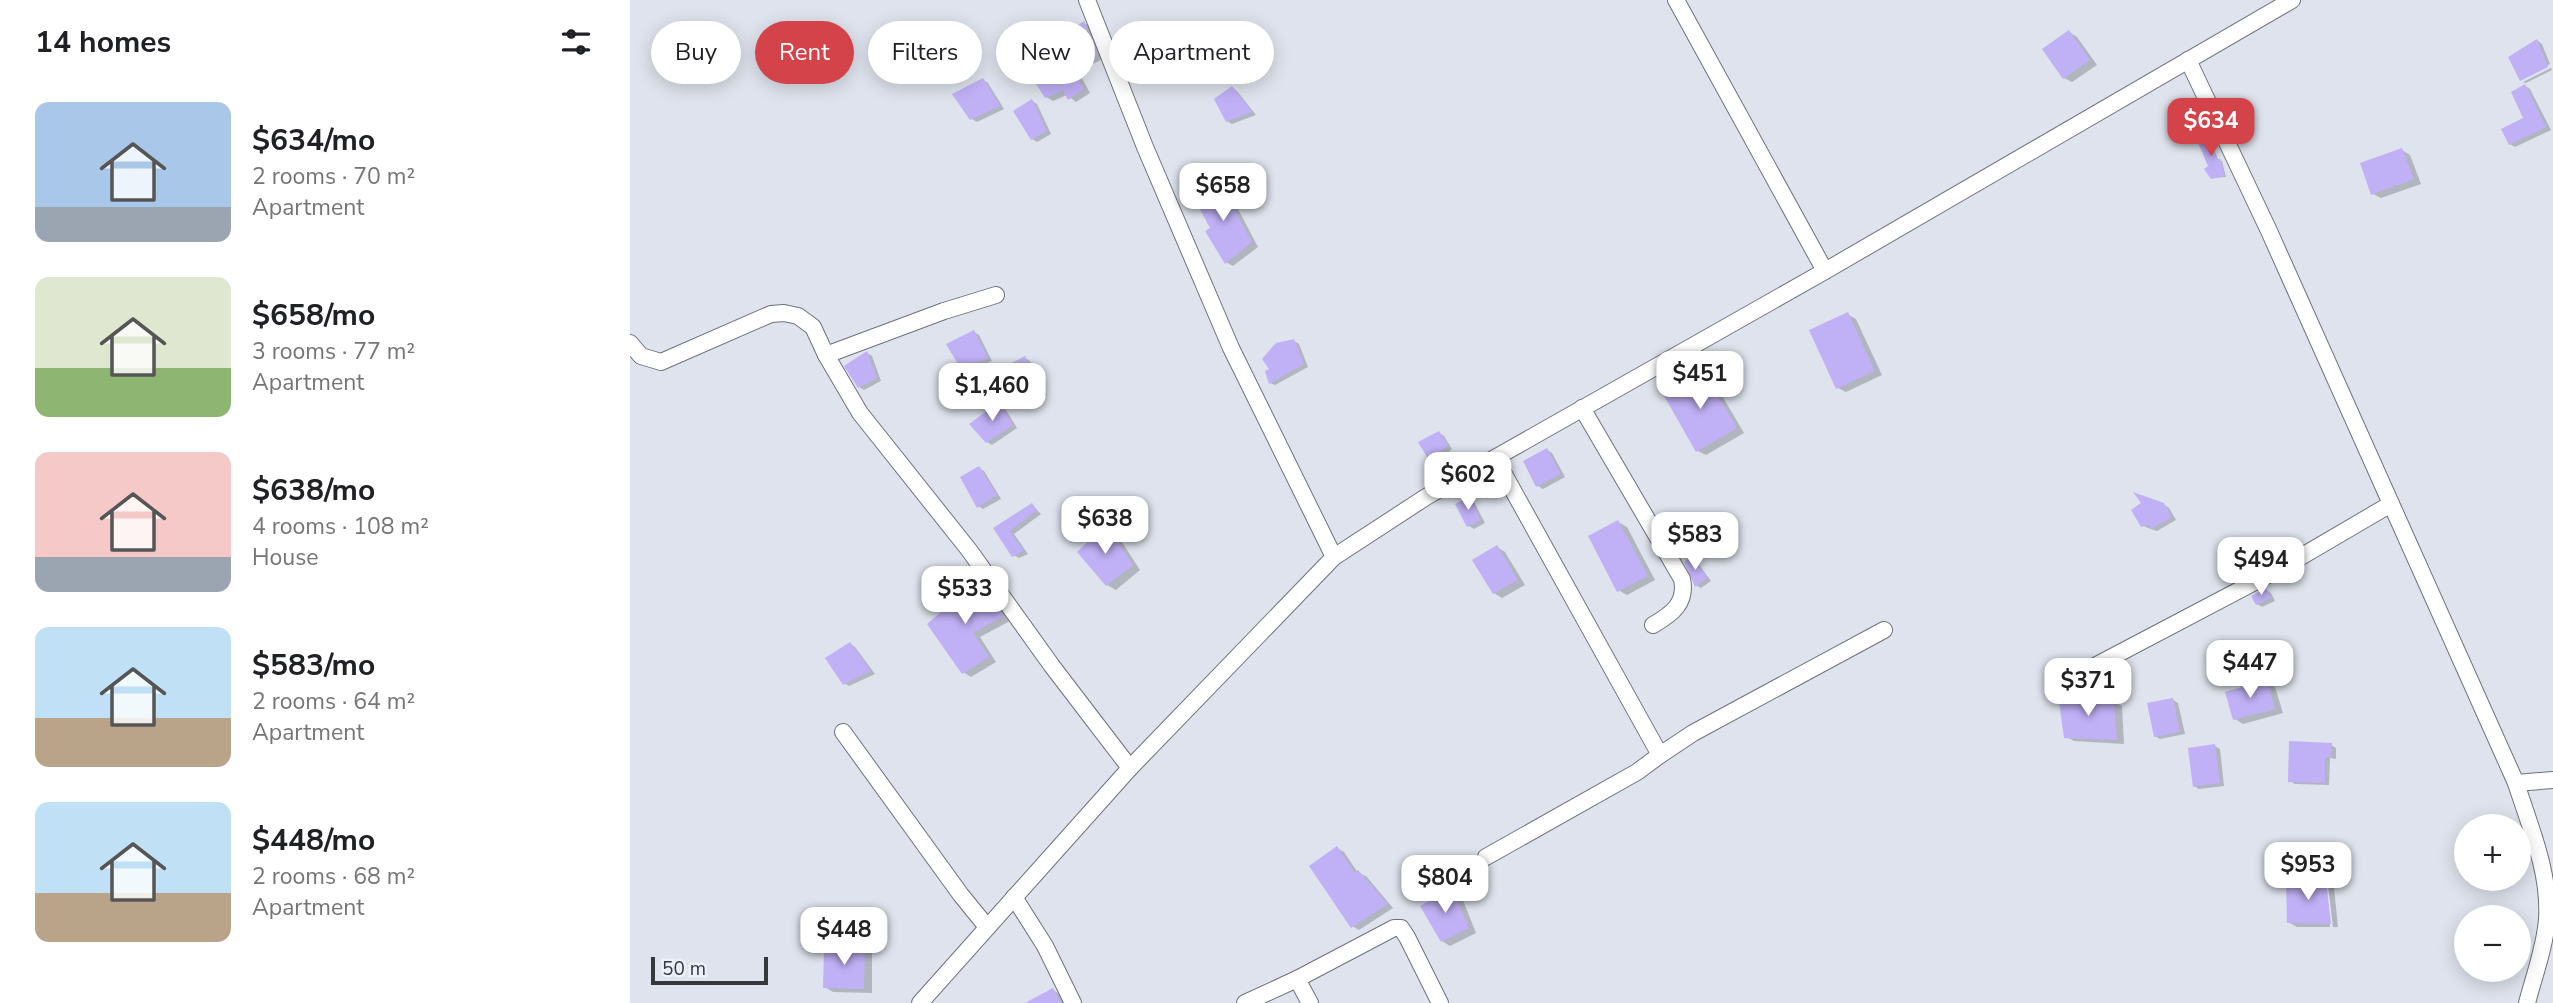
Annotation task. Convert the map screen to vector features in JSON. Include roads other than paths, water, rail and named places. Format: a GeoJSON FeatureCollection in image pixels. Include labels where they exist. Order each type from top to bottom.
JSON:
{"type":"FeatureCollection","features":[{"type":"Feature","properties":{"kind":"street"},"geometry":{"type":"LineString","coordinates":[[1087,0],[1145,147],[1231,348],[1334,557]]}},
{"type":"Feature","properties":{"kind":"street"},"geometry":{"type":"LineString","coordinates":[[1676,0],[1825,271]]}},
{"type":"Feature","properties":{"kind":"street"},"geometry":{"type":"LineString","coordinates":[[920,1003],[1130,768],[1334,557],[1426,497],[1825,271],[2292,0]]}},
{"type":"Feature","properties":{"kind":"street"},"geometry":{"type":"LineString","coordinates":[[2188,60],[2269,232],[2516,783],[2542,861],[2546,889],[2547,919],[2544,939],[2527,1003]]}},
{"type":"Feature","properties":{"kind":"street"},"geometry":{"type":"LineString","coordinates":[[826,355],[944,311],[996,295]]}},
{"type":"Feature","properties":{"kind":"street"},"geometry":{"type":"LineString","coordinates":[[630,343],[642,356],[661,362],[771,314],[798,316],[813,327],[860,413],[969,550],[1052,666],[1130,768]]}},
{"type":"Feature","properties":{"kind":"street"},"geometry":{"type":"LineString","coordinates":[[1582,408],[1682,579],[1684,589],[1680,603],[1672,614],[1653,625]]}},
{"type":"Feature","properties":{"kind":"street"},"geometry":{"type":"LineString","coordinates":[[1495,458],[1660,755]]}},
{"type":"Feature","properties":{"kind":"street"},"geometry":{"type":"LineString","coordinates":[[2093,667],[2285,566],[2392,504]]}},
{"type":"Feature","properties":{"kind":"street"},"geometry":{"type":"LineString","coordinates":[[1486,856],[1637,772],[1693,733],[1884,630]]}},
{"type":"Feature","properties":{"kind":"street"},"geometry":{"type":"LineString","coordinates":[[843,732],[987,927]]}},
{"type":"Feature","properties":{"kind":"street"},"geometry":{"type":"LineString","coordinates":[[2516,783],[2553,780]]}},
{"type":"Feature","properties":{"kind":"street"},"geometry":{"type":"LineString","coordinates":[[1014,897],[1045,946],[1073,1003]]}},
{"type":"Feature","properties":{"kind":"street"},"geometry":{"type":"LineString","coordinates":[[1245,1003],[1394,928],[1401,928],[1440,1003]]}},
{"type":"Feature","properties":{"kind":"street"},"geometry":{"type":"LineString","coordinates":[[1297,979],[1310,1003]]}}]}
